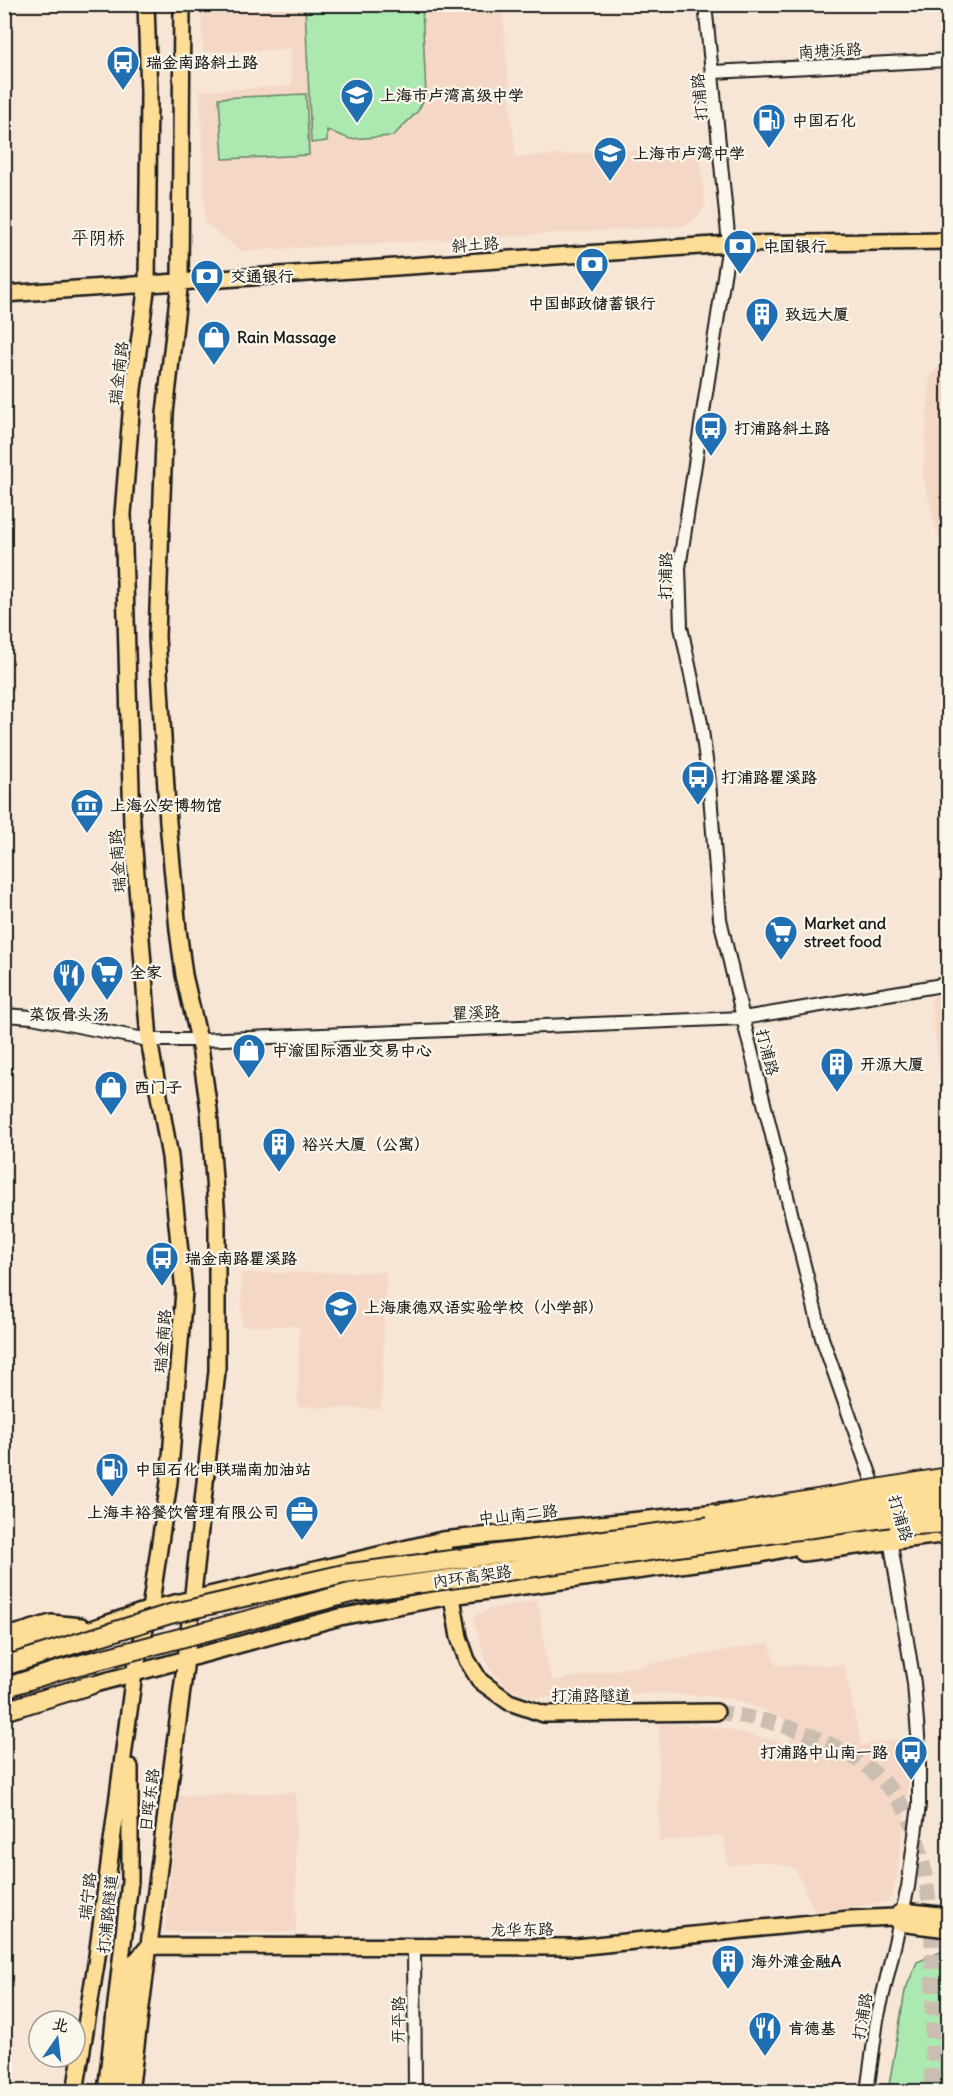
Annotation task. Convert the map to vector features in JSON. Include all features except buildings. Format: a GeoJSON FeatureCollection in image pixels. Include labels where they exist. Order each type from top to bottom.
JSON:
{"type":"FeatureCollection","features":[{"type":"Feature","properties":{"kind":"highway"},"geometry":{"type":"LineString","coordinates":[[608,1540],[757,1508],[948,1477]]}},
{"type":"Feature","properties":{"kind":"highway","name":"内环高架路"},"geometry":{"type":"LineString","coordinates":[[4,1666],[170,1614],[345,1574],[948,1495]]}},
{"type":"Feature","properties":{"kind":"highway","name":"内环高架路"},"geometry":{"type":"LineString","coordinates":[[4,1688],[350,1593],[948,1509]]}},
{"type":"Feature","properties":{"kind":"highway"},"geometry":{"type":"LineString","coordinates":[[831,1525],[926,1526],[948,1522]]}},
{"type":"Feature","properties":{"kind":"highway"},"geometry":{"type":"LineString","coordinates":[[10,1643],[88,1630]]}},
{"type":"Feature","properties":{"kind":"highway"},"geometry":{"type":"LineString","coordinates":[[4,1710],[90,1685]]}},
{"type":"Feature","properties":{"kind":"main road","name":"瑞金南路"},"geometry":{"type":"LineString","coordinates":[[134,1673],[150,1608],[170,1482],[184,1291],[170,1157],[149,1040],[132,824],[123,514],[133,390],[147,283],[149,93],[146,4]]}},
{"type":"Feature","properties":{"kind":"main road"},"geometry":{"type":"LineString","coordinates":[[182,4],[180,280],[165,413],[157,637],[168,822],[178,930],[184,975],[199,1040],[208,1110],[217,1221],[216,1371],[186,1659]]}},
{"type":"Feature","properties":{"kind":"main road","name":"斜土路"},"geometry":{"type":"LineString","coordinates":[[4,294],[180,280],[729,244],[948,241]]}},
{"type":"Feature","properties":{"kind":"main road"},"geometry":{"type":"LineString","coordinates":[[878,1496],[901,1477],[948,1470]]}},
{"type":"Feature","properties":{"kind":"main road","name":"中山南二路"},"geometry":{"type":"LineString","coordinates":[[4,1658],[150,1608],[442,1540],[948,1487]]}},
{"type":"Feature","properties":{"kind":"main road"},"geometry":{"type":"LineString","coordinates":[[4,1718],[90,1685],[340,1617],[451,1596],[761,1554],[816,1552],[948,1522]]}},
{"type":"Feature","properties":{"kind":"main road"},"geometry":{"type":"LineString","coordinates":[[889,1536],[948,1534]]}},
{"type":"Feature","properties":{"kind":"main road","name":"打浦路隧道"},"geometry":{"type":"LineString","coordinates":[[442,1540],[459,1637],[467,1660],[480,1681],[509,1702],[544,1714],[716,1712]]}},
{"type":"Feature","properties":{"kind":"main road","name":"日晖东路"},"geometry":{"type":"LineString","coordinates":[[130,2091],[186,1659]]}},
{"type":"Feature","properties":{"kind":"main road"},"geometry":{"type":"LineString","coordinates":[[131,1704],[134,1673]]}},
{"type":"Feature","properties":{"kind":"main road","name":"打浦路隧道"},"geometry":{"type":"LineString","coordinates":[[106,2091],[130,1881],[131,1704]]}},
{"type":"Feature","properties":{"kind":"main road","name":"瑞宁路"},"geometry":{"type":"LineString","coordinates":[[75,2091],[96,1964],[131,1704]]}},
{"type":"Feature","properties":{"kind":"main road","name":"龙华东路"},"geometry":{"type":"LineString","coordinates":[[149,1946],[414,1948],[600,1945],[850,1919],[948,1916]]}},
{"type":"Feature","properties":{"kind":"main road","name":"龙华东路"},"geometry":{"type":"LineString","coordinates":[[899,1917],[948,1929]]}},
{"type":"Feature","properties":{"kind":"main road","name":"日晖东路"},"geometry":{"type":"LineString","coordinates":[[117,2091],[135,1963],[149,1946]]}},
{"type":"Feature","properties":{"kind":"street","name":"打浦路"},"geometry":{"type":"LineString","coordinates":[[705,4],[729,244],[679,568],[681,627],[701,723],[709,782],[720,919],[742,1018],[822,1338],[878,1496],[889,1536],[907,1632],[919,1749],[919,1805],[899,1917],[877,2020],[867,2091]]}},
{"type":"Feature","properties":{"kind":"street","name":"南塘浜路"},"geometry":{"type":"LineString","coordinates":[[713,72],[948,60]]}},
{"type":"Feature","properties":{"kind":"street","name":"瞿溪路"},"geometry":{"type":"LineString","coordinates":[[4,1015],[32,1017],[149,1040],[199,1040],[742,1018],[948,984]]}},
{"type":"Feature","properties":{"kind":"street","name":"开平路"},"geometry":{"type":"LineString","coordinates":[[414,1948],[415,2091]]}},
{"type":"Feature","properties":{"kind":"shaded area","name":"上海市卢湾高级中学"},"geometry":{"type":"Polygon","coordinates":[[[201,5],[502,5],[515,157],[699,147],[705,207],[694,220],[683,226],[241,251],[205,223],[200,91],[292,86],[291,49],[203,52],[201,5]]]}},
{"type":"Feature","properties":{"kind":"shaded area"},"geometry":{"type":"Polygon","coordinates":[[[948,357],[948,573],[923,477],[930,376],[948,357]]]}},
{"type":"Feature","properties":{"kind":"shaded area"},"geometry":{"type":"Polygon","coordinates":[[[948,904],[948,976],[943,976],[940,905],[948,904]]]}},
{"type":"Feature","properties":{"kind":"shaded area"},"geometry":{"type":"Polygon","coordinates":[[[948,996],[948,1075],[940,1076],[931,997],[948,996]]]}},
{"type":"Feature","properties":{"kind":"shaded area","name":"上海康德双语实验学校（小学部）"},"geometry":{"type":"Polygon","coordinates":[[[386,1272],[381,1409],[298,1407],[299,1326],[242,1326],[241,1273],[386,1272]]]}},
{"type":"Feature","properties":{"kind":"shaded area"},"geometry":{"type":"Polygon","coordinates":[[[538,1600],[546,1657],[553,1681],[769,1643],[776,1665],[844,1665],[861,1745],[903,1739],[908,1786],[897,1875],[892,1896],[886,1902],[815,1913],[796,1870],[789,1866],[757,1861],[728,1866],[723,1835],[659,1841],[659,1723],[719,1727],[786,1744],[791,1738],[792,1727],[788,1720],[778,1715],[729,1698],[666,1693],[537,1698],[511,1690],[489,1668],[474,1622],[475,1616],[489,1609],[538,1600]]]}},
{"type":"Feature","properties":{"kind":"shaded area"},"geometry":{"type":"Polygon","coordinates":[[[296,1792],[296,1932],[165,1932],[178,1796],[296,1792]]]}},
{"type":"Feature","properties":{"kind":"green space"},"geometry":{"type":"Polygon","coordinates":[[[305,5],[422,5],[426,95],[418,111],[393,136],[350,139],[327,130],[327,141],[311,143],[305,5]]]}},
{"type":"Feature","properties":{"kind":"green space"},"geometry":{"type":"Polygon","coordinates":[[[306,94],[309,155],[223,159],[219,98],[306,94]]]}},
{"type":"Feature","properties":{"kind":"green space"},"geometry":{"type":"Polygon","coordinates":[[[948,1951],[948,2091],[888,2091],[905,1991],[917,1962],[948,1951]]]}},
{"type":"Feature","properties":{"kind":"tunnel"},"geometry":{"type":"LineString","coordinates":[[716,1712],[775,1723],[834,1746],[860,1762],[883,1782],[902,1805],[915,1833],[928,1894],[932,1961],[932,2092]]}},
{"type":"Feature","properties":{"kind":"place","name":"瑞金南路斜土路"},"geometry":{"type":"Point","coordinates":[123,91]}},
{"type":"Feature","properties":{"kind":"place","name":"上海市卢湾高级中学"},"geometry":{"type":"Point","coordinates":[357,124]}},
{"type":"Feature","properties":{"kind":"place","name":"中国石化"},"geometry":{"type":"Point","coordinates":[769,149]}},
{"type":"Feature","properties":{"kind":"place","name":"上海市卢湾中学"},"geometry":{"type":"Point","coordinates":[610,182]}},
{"type":"Feature","properties":{"kind":"place","name":"中国银行"},"geometry":{"type":"Point","coordinates":[740,275]}},
{"type":"Feature","properties":{"kind":"place","name":"中国邮政储蓄银行"},"geometry":{"type":"Point","coordinates":[592,293]}},
{"type":"Feature","properties":{"kind":"place","name":"交通银行"},"geometry":{"type":"Point","coordinates":[207,305]}},
{"type":"Feature","properties":{"kind":"place","name":"致远大厦"},"geometry":{"type":"Point","coordinates":[762,343]}},
{"type":"Feature","properties":{"kind":"place","name":"Rain Massage"},"geometry":{"type":"Point","coordinates":[214,366]}},
{"type":"Feature","properties":{"kind":"place","name":"打浦路斜土路"},"geometry":{"type":"Point","coordinates":[711,457]}},
{"type":"Feature","properties":{"kind":"place","name":"打浦路瞿溪路"},"geometry":{"type":"Point","coordinates":[698,806]}},
{"type":"Feature","properties":{"kind":"place","name":"上海公安博物馆"},"geometry":{"type":"Point","coordinates":[87,834]}},
{"type":"Feature","properties":{"kind":"place","name":"Market and street food"},"geometry":{"type":"Point","coordinates":[781,961]}},
{"type":"Feature","properties":{"kind":"place","name":"全家"},"geometry":{"type":"Point","coordinates":[107,1001]}},
{"type":"Feature","properties":{"kind":"place","name":"菜饭骨头汤"},"geometry":{"type":"Point","coordinates":[69,1004]}},
{"type":"Feature","properties":{"kind":"place","name":"中渝国际酒业交易中心"},"geometry":{"type":"Point","coordinates":[249,1079]}},
{"type":"Feature","properties":{"kind":"place","name":"开源大厦"},"geometry":{"type":"Point","coordinates":[837,1093]}},
{"type":"Feature","properties":{"kind":"place","name":"西门子"},"geometry":{"type":"Point","coordinates":[111,1116]}},
{"type":"Feature","properties":{"kind":"place","name":"裕兴大厦（公寓）"},"geometry":{"type":"Point","coordinates":[279,1173]}},
{"type":"Feature","properties":{"kind":"place","name":"瑞金南路瞿溪路"},"geometry":{"type":"Point","coordinates":[162,1287]}},
{"type":"Feature","properties":{"kind":"place","name":"上海康德双语实验学校（小学部）"},"geometry":{"type":"Point","coordinates":[341,1336]}},
{"type":"Feature","properties":{"kind":"place","name":"中国石化申联瑞南加油站"},"geometry":{"type":"Point","coordinates":[112,1498]}},
{"type":"Feature","properties":{"kind":"place","name":"上海丰裕餐饮管理有限公司"},"geometry":{"type":"Point","coordinates":[302,1541]}},
{"type":"Feature","properties":{"kind":"place","name":"打浦路中山南一路"},"geometry":{"type":"Point","coordinates":[911,1781]}},
{"type":"Feature","properties":{"kind":"place","name":"海外滩金融A"},"geometry":{"type":"Point","coordinates":[728,1990]}},
{"type":"Feature","properties":{"kind":"place","name":"肯德基"},"geometry":{"type":"Point","coordinates":[765,2057]}},
{"type":"Feature","properties":{"kind":"district","name":"平阴桥"},"geometry":{"type":"Point","coordinates":[98,238]}}]}
